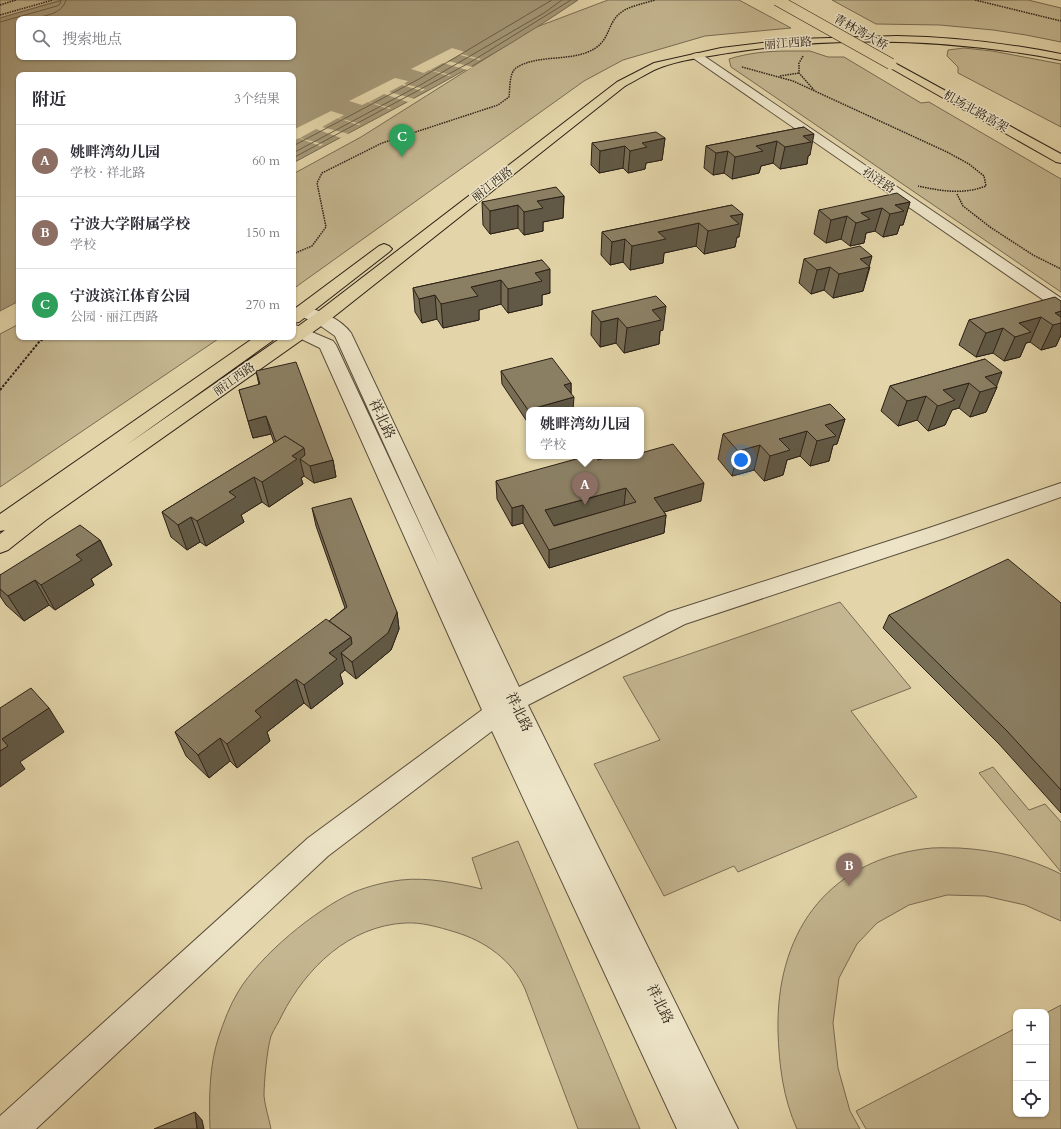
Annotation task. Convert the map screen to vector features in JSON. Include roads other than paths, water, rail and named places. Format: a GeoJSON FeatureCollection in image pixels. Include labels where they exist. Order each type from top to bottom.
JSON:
{"type":"FeatureCollection","features":[{"type":"Feature","properties":{"kind":"main road","name":"青林湾大桥"},"geometry":{"type":"LineString","coordinates":[[777,0],[891,64]]}},
{"type":"Feature","properties":{"kind":"main road","name":"青林湾大桥"},"geometry":{"type":"LineString","coordinates":[[796,0],[905,60]]}},
{"type":"Feature","properties":{"kind":"main road","name":"丽江西路"},"geometry":{"type":"LineString","coordinates":[[595,89],[631,67],[662,53],[724,40],[776,35],[906,30],[950,32],[1007,37],[1061,48]]}},
{"type":"Feature","properties":{"kind":"main road","name":"丽江西路"},"geometry":{"type":"LineString","coordinates":[[302,322],[621,84],[651,68],[697,56],[746,47],[792,42],[871,39],[933,39],[980,43],[1061,57]]}},
{"type":"Feature","properties":{"kind":"main road","name":"机场北路高架"},"geometry":{"type":"LineString","coordinates":[[905,60],[1020,123]]}},
{"type":"Feature","properties":{"kind":"main road","name":"机场北路高架"},"geometry":{"type":"LineString","coordinates":[[891,64],[1061,159]]}},
{"type":"Feature","properties":{"kind":"main road","name":"丽江西路"},"geometry":{"type":"LineString","coordinates":[[302,322],[396,240]]}},
{"type":"Feature","properties":{"kind":"main road","name":"丽江西路"},"geometry":{"type":"LineString","coordinates":[[0,524],[262,340]]}},
{"type":"Feature","properties":{"kind":"main road","name":"丽江西路"},"geometry":{"type":"LineString","coordinates":[[0,545],[277,340]]}},
{"type":"Feature","properties":{"kind":"street","name":"孙洋路"},"geometry":{"type":"LineString","coordinates":[[697,56],[1061,305]]}},
{"type":"Feature","properties":{"kind":"street","name":"祥北路"},"geometry":{"type":"LineString","coordinates":[[302,322],[327,345],[504,707],[721,1129]]}},
{"type":"Feature","properties":{"kind":"street"},"geometry":{"type":"LineString","coordinates":[[11,1129],[318,847],[504,707],[677,618],[937,533],[1061,490]]}},
{"type":"Feature","properties":{"kind":"street","name":"祥北路"},"geometry":{"type":"LineString","coordinates":[[504,707],[695,1129]]}},
{"type":"Feature","properties":{"kind":"water"},"geometry":{"type":"Polygon","coordinates":[[[63,0],[578,0],[544,23],[474,65],[296,161],[296,72],[16,72],[16,303],[0,311],[0,18],[63,0]]]}},
{"type":"Feature","properties":{"kind":"place","name":"宁波滨江体育公园"},"geometry":{"type":"Point","coordinates":[402,157]}},
{"type":"Feature","properties":{"kind":"place","name":"姚畔湾幼儿园"},"geometry":{"type":"Point","coordinates":[585,505]}},
{"type":"Feature","properties":{"kind":"place","name":"宁波大学附属学校"},"geometry":{"type":"Point","coordinates":[849,886]}}]}
